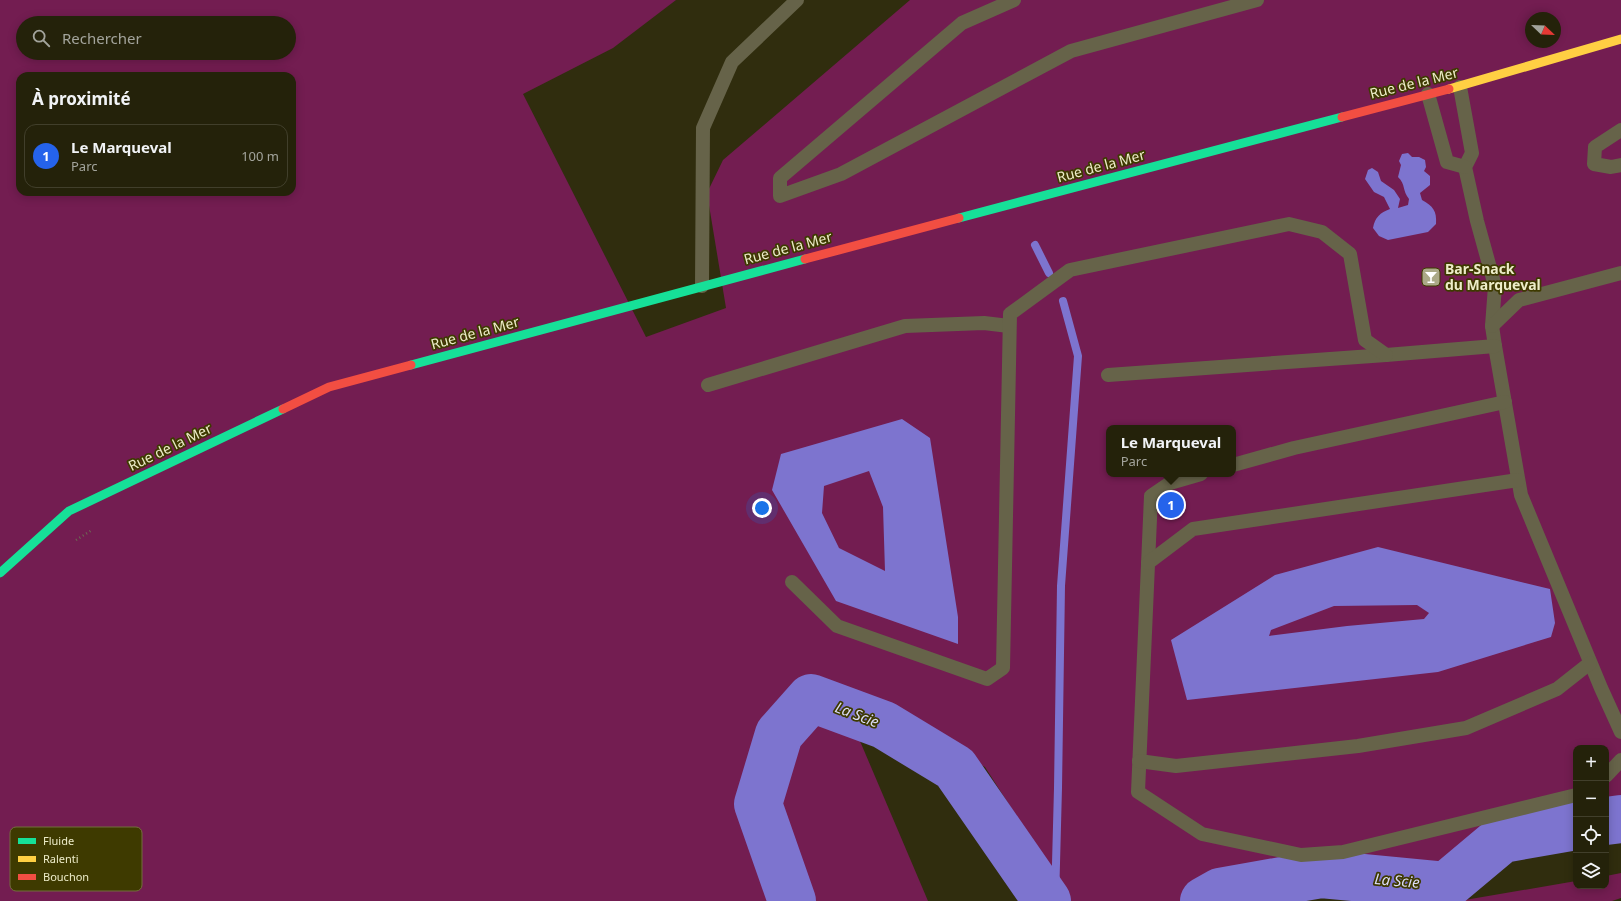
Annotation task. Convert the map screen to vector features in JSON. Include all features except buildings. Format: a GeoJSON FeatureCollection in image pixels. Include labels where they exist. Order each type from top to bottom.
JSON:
{"type":"FeatureCollection","features":[{"type":"Feature","properties":{"kind":"street","name":"Rue de la Mer"},"geometry":{"type":"LineString","coordinates":[[0,573],[69,511],[329,386],[1428,94],[1460,87],[1621,39]]}},
{"type":"Feature","properties":{"kind":"lane"},"geometry":{"type":"LineString","coordinates":[[702,286],[703,128],[732,62],[797,0]]}},
{"type":"Feature","properties":{"kind":"lane"},"geometry":{"type":"LineString","coordinates":[[1014,0],[962,23],[780,178],[780,196],[841,174],[1071,51],[1257,0]]}},
{"type":"Feature","properties":{"kind":"lane"},"geometry":{"type":"LineString","coordinates":[[1460,87],[1472,153],[1465,167],[1477,221],[1495,286],[1492,326],[1494,346],[1521,495],[1590,663],[1621,732]]}},
{"type":"Feature","properties":{"kind":"lane"},"geometry":{"type":"LineString","coordinates":[[1428,94],[1447,162],[1465,167]]}},
{"type":"Feature","properties":{"kind":"lane"},"geometry":{"type":"LineString","coordinates":[[1621,130],[1595,147],[1594,164],[1611,168],[1621,165]]}},
{"type":"Feature","properties":{"kind":"lane"},"geometry":{"type":"LineString","coordinates":[[792,582],[837,626],[986,679],[1003,668],[1010,314],[1070,270],[1290,224],[1322,232],[1350,254],[1365,340],[1386,355]]}},
{"type":"Feature","properties":{"kind":"lane"},"geometry":{"type":"LineString","coordinates":[[1492,326],[1519,300],[1621,273]]}},
{"type":"Feature","properties":{"kind":"lane"},"geometry":{"type":"LineString","coordinates":[[708,385],[905,326],[984,323],[1009,326]]}},
{"type":"Feature","properties":{"kind":"lane"},"geometry":{"type":"LineString","coordinates":[[1108,375],[1494,346]]}},
{"type":"Feature","properties":{"kind":"lane"},"geometry":{"type":"LineString","coordinates":[[1236,464],[1294,448],[1505,402]]}},
{"type":"Feature","properties":{"kind":"lane"},"geometry":{"type":"LineString","coordinates":[[1191,477],[1170,483],[1152,496],[1138,792],[1202,834],[1301,855],[1343,852],[1573,796]]}},
{"type":"Feature","properties":{"kind":"lane"},"geometry":{"type":"LineString","coordinates":[[1148,563],[1192,529],[1518,480]]}},
{"type":"Feature","properties":{"kind":"lane"},"geometry":{"type":"LineString","coordinates":[[1139,761],[1176,766],[1358,746],[1466,728],[1557,689],[1590,663]]}},
{"type":"Feature","properties":{"kind":"lane"},"geometry":{"type":"LineString","coordinates":[[1609,773],[1621,760]]}},
{"type":"Feature","properties":{"kind":"shaded area"},"geometry":{"type":"Polygon","coordinates":[[[0,0],[676,0],[613,48],[523,94],[646,337],[726,308],[707,193],[723,160],[910,0],[1621,0],[1621,827],[1609,832],[1609,745],[1573,745],[1573,846],[1432,871],[1257,868],[1193,901],[1071,901],[985,767],[837,687],[928,901],[0,901],[0,0]]]}},
{"type":"Feature","properties":{"kind":"shaded area"},"geometry":{"type":"Polygon","coordinates":[[[1408,153],[1412,157],[1419,157],[1425,160],[1426,167],[1424,171],[1430,176],[1430,185],[1420,193],[1422,200],[1434,209],[1436,224],[1428,232],[1388,240],[1379,236],[1373,228],[1378,216],[1390,209],[1384,197],[1374,192],[1365,179],[1368,170],[1372,168],[1378,172],[1381,181],[1394,190],[1400,199],[1398,208],[1408,205],[1409,199],[1398,177],[1401,165],[1399,161],[1402,154],[1408,153]]]}},
{"type":"Feature","properties":{"kind":"shaded area"},"geometry":{"type":"Polygon","coordinates":[[[902,419],[930,438],[958,617],[958,644],[836,601],[772,490],[781,454],[902,419]],[[869,471],[824,486],[822,513],[839,548],[885,571],[883,507],[869,471]]]}},
{"type":"Feature","properties":{"kind":"shaded area"},"geometry":{"type":"Polygon","coordinates":[[[1378,547],[1550,589],[1555,623],[1551,637],[1438,672],[1187,700],[1171,640],[1275,575],[1378,547]],[[1417,605],[1334,606],[1271,630],[1269,636],[1347,626],[1424,619],[1429,613],[1417,605]]]}},
{"type":"Feature","properties":{"kind":"shaded area"},"geometry":{"type":"Polygon","coordinates":[[[1621,873],[1621,898],[1612,901],[1459,901],[1573,882],[1573,889],[1609,889],[1609,875],[1621,873]]]}},
{"type":"Feature","properties":{"kind":"waterway"},"geometry":{"type":"LineString","coordinates":[[1035,245],[1049,273]]}},
{"type":"Feature","properties":{"kind":"waterway"},"geometry":{"type":"LineString","coordinates":[[1055,901],[1061,586],[1078,356],[1063,301]]}},
{"type":"Feature","properties":{"kind":"waterway","name":"La Scie"},"geometry":{"type":"LineString","coordinates":[[792,901],[758,804],[779,734],[811,698],[884,725],[955,768],[1047,901]]}},
{"type":"Feature","properties":{"kind":"waterway","name":"La Scie"},"geometry":{"type":"LineString","coordinates":[[1609,821],[1621,819]]}},
{"type":"Feature","properties":{"kind":"waterway","name":"La Scie"},"geometry":{"type":"LineString","coordinates":[[1204,901],[1220,892],[1321,874],[1446,886],[1502,839],[1573,827]]}},
{"type":"Feature","properties":{"kind":"traffic: fast"},"geometry":{"type":"LineString","coordinates":[[959,218],[1342,117]]}},
{"type":"Feature","properties":{"kind":"traffic: fast"},"geometry":{"type":"LineString","coordinates":[[411,365],[805,259]]}},
{"type":"Feature","properties":{"kind":"traffic: fast"},"geometry":{"type":"LineString","coordinates":[[0,573],[69,511],[283,409]]}},
{"type":"Feature","properties":{"kind":"traffic: slow"},"geometry":{"type":"LineString","coordinates":[[1449,89],[1621,39]]}},
{"type":"Feature","properties":{"kind":"traffic: jam"},"geometry":{"type":"LineString","coordinates":[[1342,117],[1449,89]]}},
{"type":"Feature","properties":{"kind":"traffic: jam"},"geometry":{"type":"LineString","coordinates":[[805,259],[959,218]]}},
{"type":"Feature","properties":{"kind":"traffic: jam"},"geometry":{"type":"LineString","coordinates":[[283,409],[329,387],[411,365]]}},
{"type":"Feature","properties":{"kind":"place","name":"Bar-Snack du Marqueval"},"geometry":{"type":"Point","coordinates":[1431,277]}},
{"type":"Feature","properties":{"kind":"place","name":"Le Marqueval"},"geometry":{"type":"Point","coordinates":[1171,505]}}]}
